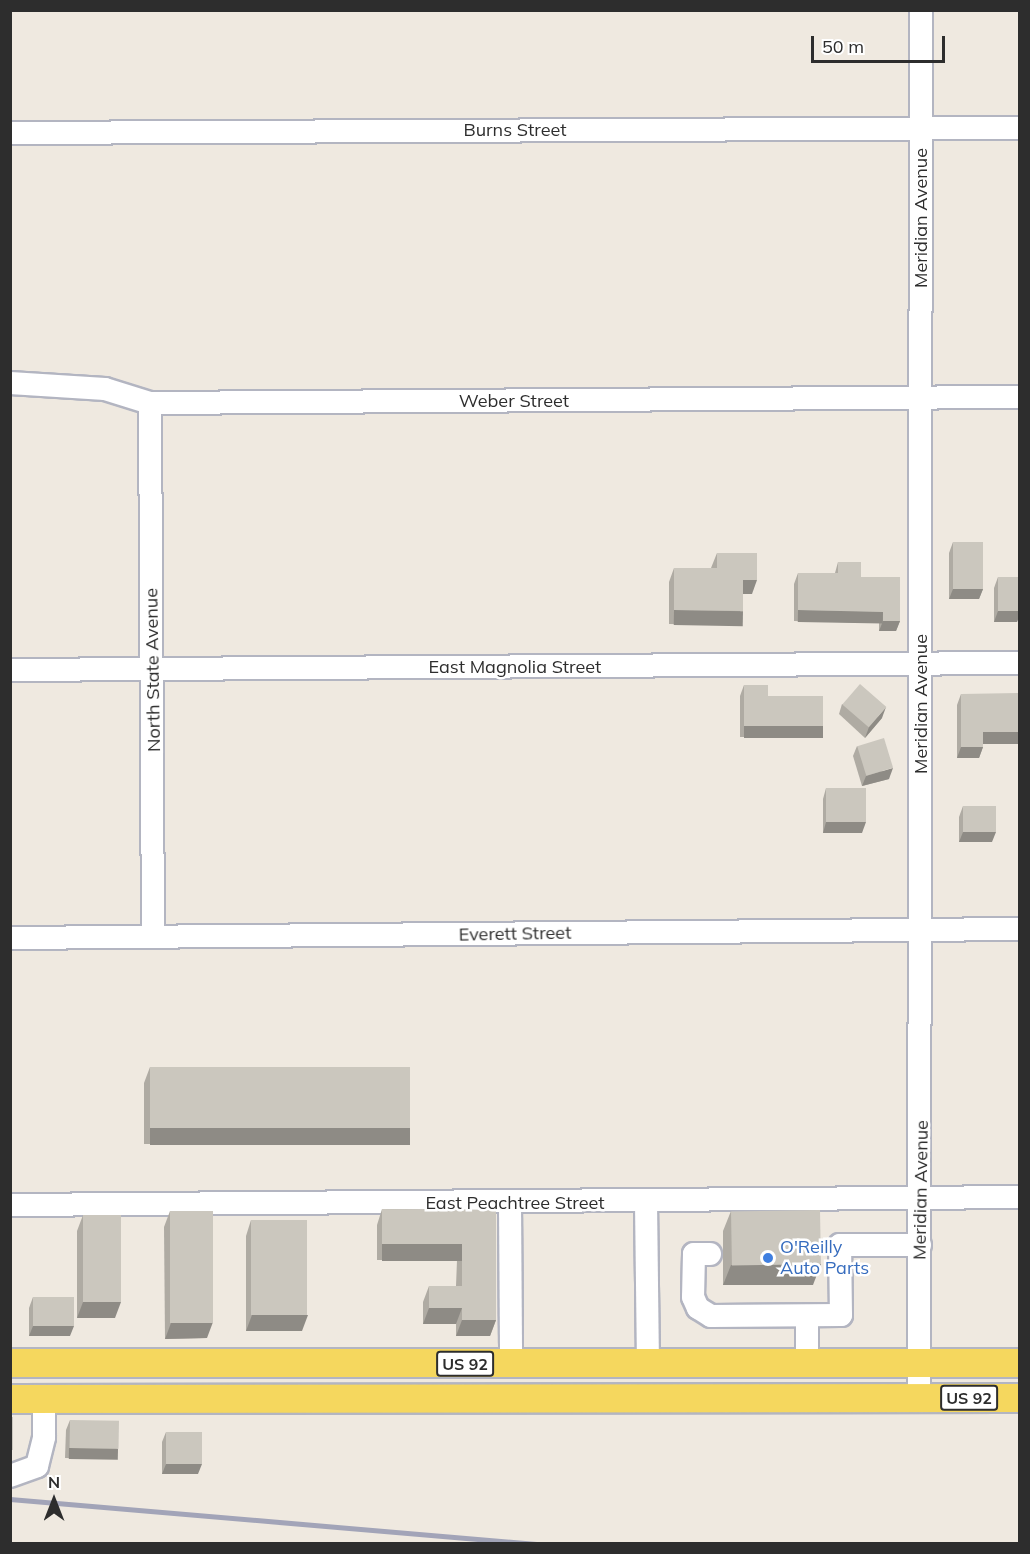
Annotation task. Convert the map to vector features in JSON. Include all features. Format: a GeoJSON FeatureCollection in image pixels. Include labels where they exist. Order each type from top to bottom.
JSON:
{"type":"FeatureCollection","features":[{"type":"Feature","properties":{"kind":"main road","name":"US 92"},"geometry":{"type":"LineString","coordinates":[[10,1363],[1020,1363]]}},
{"type":"Feature","properties":{"kind":"main road"},"geometry":{"type":"LineString","coordinates":[[392,1364],[392,1399]]}},
{"type":"Feature","properties":{"kind":"main road","name":"US 92"},"geometry":{"type":"LineString","coordinates":[[10,1399],[1020,1398]]}},
{"type":"Feature","properties":{"kind":"street","name":"Meridian Avenue"},"geometry":{"type":"LineString","coordinates":[[920,1398],[921,10]]}},
{"type":"Feature","properties":{"kind":"street","name":"Burns Street"},"geometry":{"type":"LineString","coordinates":[[10,133],[1020,128]]}},
{"type":"Feature","properties":{"kind":"street","name":"Weber Street"},"geometry":{"type":"LineString","coordinates":[[10,383],[105,389],[150,403],[1020,397]]}},
{"type":"Feature","properties":{"kind":"street","name":"North State Avenue"},"geometry":{"type":"LineString","coordinates":[[150,403],[154,669],[153,937]]}},
{"type":"Feature","properties":{"kind":"street","name":"East Magnolia Street"},"geometry":{"type":"LineString","coordinates":[[10,670],[1020,663]]}},
{"type":"Feature","properties":{"kind":"street","name":"Everett Street"},"geometry":{"type":"LineString","coordinates":[[10,938],[1020,929]]}},
{"type":"Feature","properties":{"kind":"street","name":"East Peachtree Street"},"geometry":{"type":"LineString","coordinates":[[10,1205],[510,1204],[1020,1197]]}},
{"type":"Feature","properties":{"kind":"street"},"geometry":{"type":"LineString","coordinates":[[646,1202],[648,1364]]}},
{"type":"Feature","properties":{"kind":"street"},"geometry":{"type":"LineString","coordinates":[[510,1204],[511,1364]]}},
{"type":"Feature","properties":{"kind":"street"},"geometry":{"type":"LineString","coordinates":[[710,1254],[694,1254],[698,1308],[711,1316],[841,1315],[840,1245],[920,1245]]}},
{"type":"Feature","properties":{"kind":"street"},"geometry":{"type":"LineString","coordinates":[[807,1316],[807,1363]]}},
{"type":"Feature","properties":{"kind":"street"},"geometry":{"type":"LineString","coordinates":[[10,1476],[37,1466],[44,1399]]}},
{"type":"Feature","properties":{"kind":"building"},"geometry":{"type":"Polygon","coordinates":[[[953,542],[983,542],[983,589],[953,589],[953,542]]]}},
{"type":"Feature","properties":{"kind":"building"},"geometry":{"type":"Polygon","coordinates":[[[717,553],[757,553],[757,580],[743,580],[743,611],[674,610],[674,568],[717,568],[717,553]]]}},
{"type":"Feature","properties":{"kind":"building"},"geometry":{"type":"Polygon","coordinates":[[[838,562],[861,562],[861,577],[900,577],[900,621],[883,621],[883,612],[798,610],[798,573],[838,573],[838,562]]]}},
{"type":"Feature","properties":{"kind":"building"},"geometry":{"type":"Polygon","coordinates":[[[998,577],[1020,577],[1020,611],[998,611],[998,577]]]}},
{"type":"Feature","properties":{"kind":"building"},"geometry":{"type":"Polygon","coordinates":[[[860,684],[886,707],[869,727],[842,704],[860,684]]]}},
{"type":"Feature","properties":{"kind":"building"},"geometry":{"type":"Polygon","coordinates":[[[744,685],[768,685],[768,696],[823,696],[823,726],[744,726],[744,685]]]}},
{"type":"Feature","properties":{"kind":"building"},"geometry":{"type":"Polygon","coordinates":[[[1020,693],[1020,732],[983,732],[983,747],[961,747],[961,694],[1020,693]]]}},
{"type":"Feature","properties":{"kind":"building"},"geometry":{"type":"Polygon","coordinates":[[[884,738],[893,768],[866,776],[857,746],[884,738]]]}},
{"type":"Feature","properties":{"kind":"building"},"geometry":{"type":"Polygon","coordinates":[[[826,788],[866,788],[866,822],[826,822],[826,788]]]}},
{"type":"Feature","properties":{"kind":"building"},"geometry":{"type":"Polygon","coordinates":[[[963,806],[996,806],[996,832],[963,832],[963,806]]]}},
{"type":"Feature","properties":{"kind":"building"},"geometry":{"type":"Polygon","coordinates":[[[150,1067],[410,1067],[410,1128],[150,1128],[150,1067]]]}},
{"type":"Feature","properties":{"kind":"building"},"geometry":{"type":"Polygon","coordinates":[[[382,1209],[496,1210],[496,1320],[462,1320],[462,1308],[429,1308],[429,1286],[462,1286],[462,1244],[382,1244],[382,1209]]]}},
{"type":"Feature","properties":{"kind":"building"},"geometry":{"type":"Polygon","coordinates":[[[820,1210],[821,1264],[732,1266],[731,1212],[820,1210]]]}},
{"type":"Feature","properties":{"kind":"building"},"geometry":{"type":"Polygon","coordinates":[[[170,1211],[213,1211],[213,1323],[170,1323],[170,1211]]]}},
{"type":"Feature","properties":{"kind":"building"},"geometry":{"type":"Polygon","coordinates":[[[83,1215],[121,1215],[121,1302],[83,1302],[83,1215]]]}},
{"type":"Feature","properties":{"kind":"building"},"geometry":{"type":"Polygon","coordinates":[[[251,1220],[307,1220],[307,1315],[251,1315],[251,1220]]]}},
{"type":"Feature","properties":{"kind":"building"},"geometry":{"type":"Polygon","coordinates":[[[33,1297],[74,1297],[74,1326],[33,1326],[33,1297]]]}},
{"type":"Feature","properties":{"kind":"building"},"geometry":{"type":"Polygon","coordinates":[[[10,1417],[13,1417],[13,1450],[10,1450],[10,1417]]]}},
{"type":"Feature","properties":{"kind":"building"},"geometry":{"type":"Polygon","coordinates":[[[70,1420],[119,1421],[119,1449],[70,1448],[70,1420]]]}},
{"type":"Feature","properties":{"kind":"building"},"geometry":{"type":"Polygon","coordinates":[[[166,1432],[202,1432],[202,1464],[166,1464],[166,1432]]]}},
{"type":"Feature","properties":{"kind":"railway"},"geometry":{"type":"LineString","coordinates":[[10,1499],[536,1544]]}},
{"type":"Feature","properties":{"kind":"place","name":"O'Reilly Auto Parts"},"geometry":{"type":"Point","coordinates":[768,1258]}}]}
